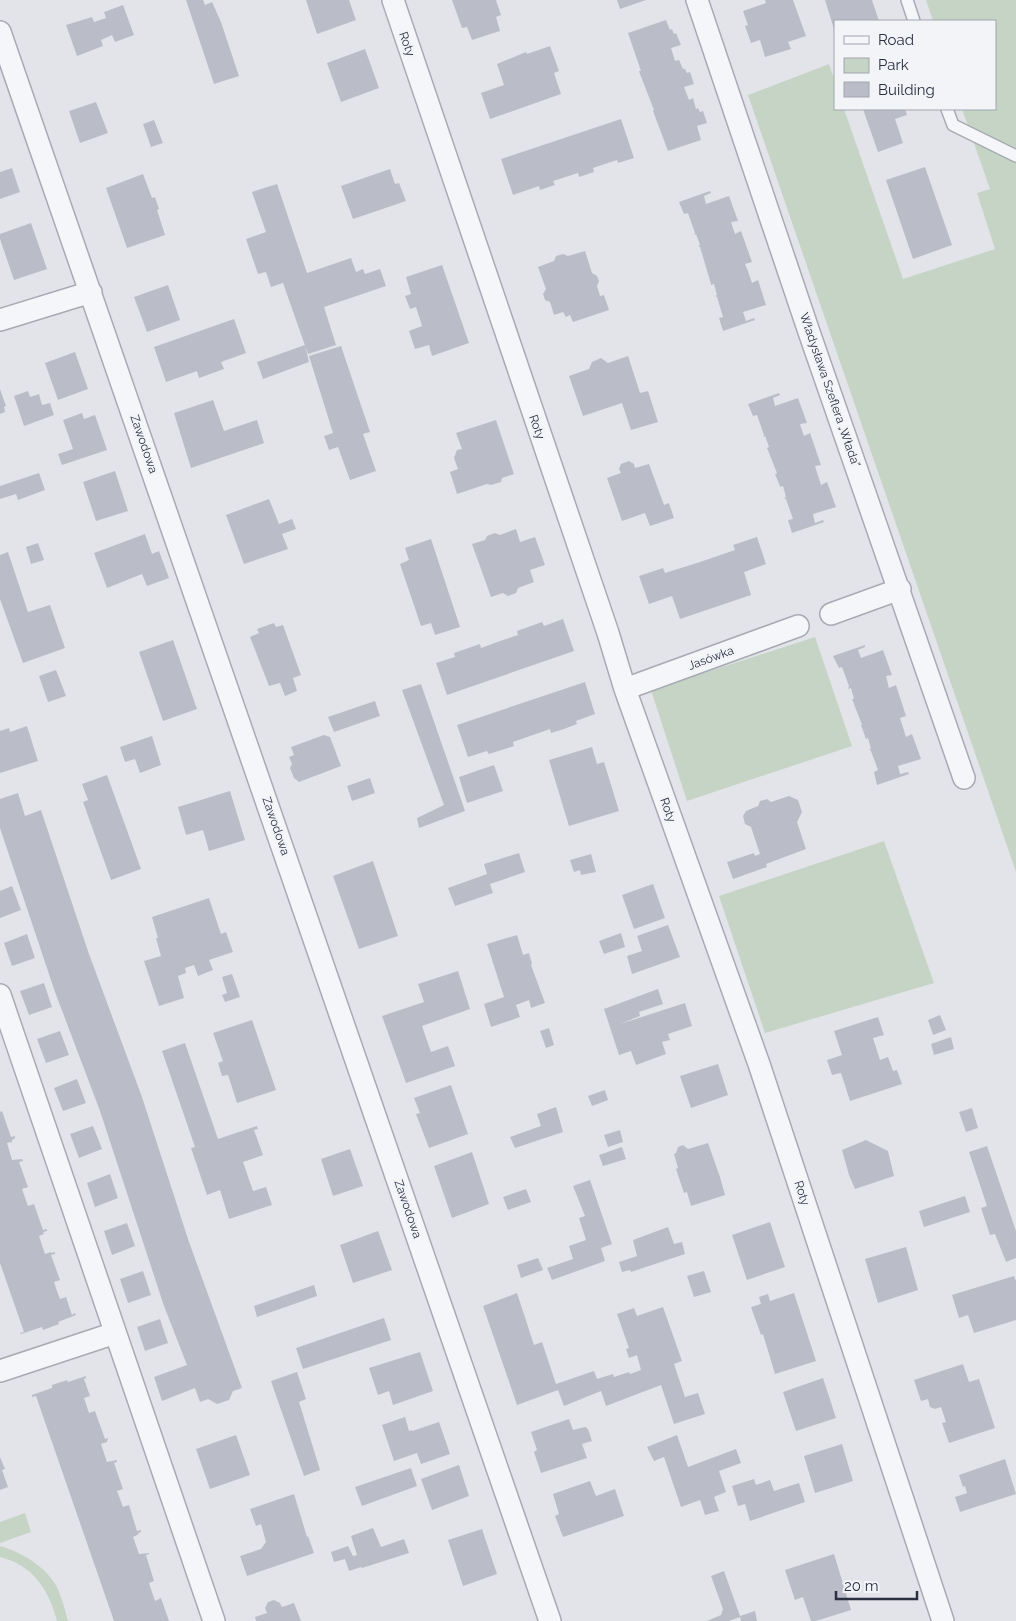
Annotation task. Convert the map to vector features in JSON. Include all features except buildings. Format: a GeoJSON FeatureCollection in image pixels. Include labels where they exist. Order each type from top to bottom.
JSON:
{"type":"FeatureCollection","features":[{"type":"Feature","properties":{"kind":"street","name":"Roty"},"geometry":{"type":"LineString","coordinates":[[393,0],[608,633],[625,689],[760,1064],[943,1621]]}},
{"type":"Feature","properties":{"kind":"street","name":"Władysława Szeflera „Włada”"},"geometry":{"type":"LineString","coordinates":[[698,0],[809,332],[964,778]]}},
{"type":"Feature","properties":{"kind":"street","name":"Zawodowa"},"geometry":{"type":"LineString","coordinates":[[0,32],[550,1621]]}},
{"type":"Feature","properties":{"kind":"street"},"geometry":{"type":"LineString","coordinates":[[0,320],[91,292]]}},
{"type":"Feature","properties":{"kind":"street"},"geometry":{"type":"LineString","coordinates":[[831,614],[900,590]]}},
{"type":"Feature","properties":{"kind":"street","name":"Jasówka"},"geometry":{"type":"LineString","coordinates":[[625,689],[798,626]]}},
{"type":"Feature","properties":{"kind":"street"},"geometry":{"type":"LineString","coordinates":[[0,995],[214,1621]]}},
{"type":"Feature","properties":{"kind":"street"},"geometry":{"type":"LineString","coordinates":[[0,1371],[115,1333]]}},
{"type":"Feature","properties":{"kind":"lane"},"geometry":{"type":"LineString","coordinates":[[907,0],[914,20]]}},
{"type":"Feature","properties":{"kind":"lane"},"geometry":{"type":"LineString","coordinates":[[947,110],[953,125],[1016,156]]}},
{"type":"Feature","properties":{"kind":"green space"},"geometry":{"type":"Polygon","coordinates":[[[926,0],[1016,0],[1016,872],[748,95],[829,64],[834,78],[834,110],[844,110],[903,279],[995,249],[977,193],[990,189],[962,110],[996,110],[996,20],[933,20],[926,0]]]}},
{"type":"Feature","properties":{"kind":"green space"},"geometry":{"type":"Polygon","coordinates":[[[815,637],[852,746],[687,801],[651,690],[815,637]]]}},
{"type":"Feature","properties":{"kind":"green space"},"geometry":{"type":"Polygon","coordinates":[[[884,841],[934,983],[765,1033],[719,896],[884,841]]]}},
{"type":"Feature","properties":{"kind":"green space"},"geometry":{"type":"Polygon","coordinates":[[[25,1513],[31,1532],[0,1543],[0,1522],[25,1513]]]}},
{"type":"Feature","properties":{"kind":"green space"},"geometry":{"type":"Polygon","coordinates":[[[0,1546],[25,1556],[47,1573],[57,1587],[68,1621],[57,1621],[49,1599],[38,1580],[22,1566],[0,1557],[0,1546]]]}}]}
